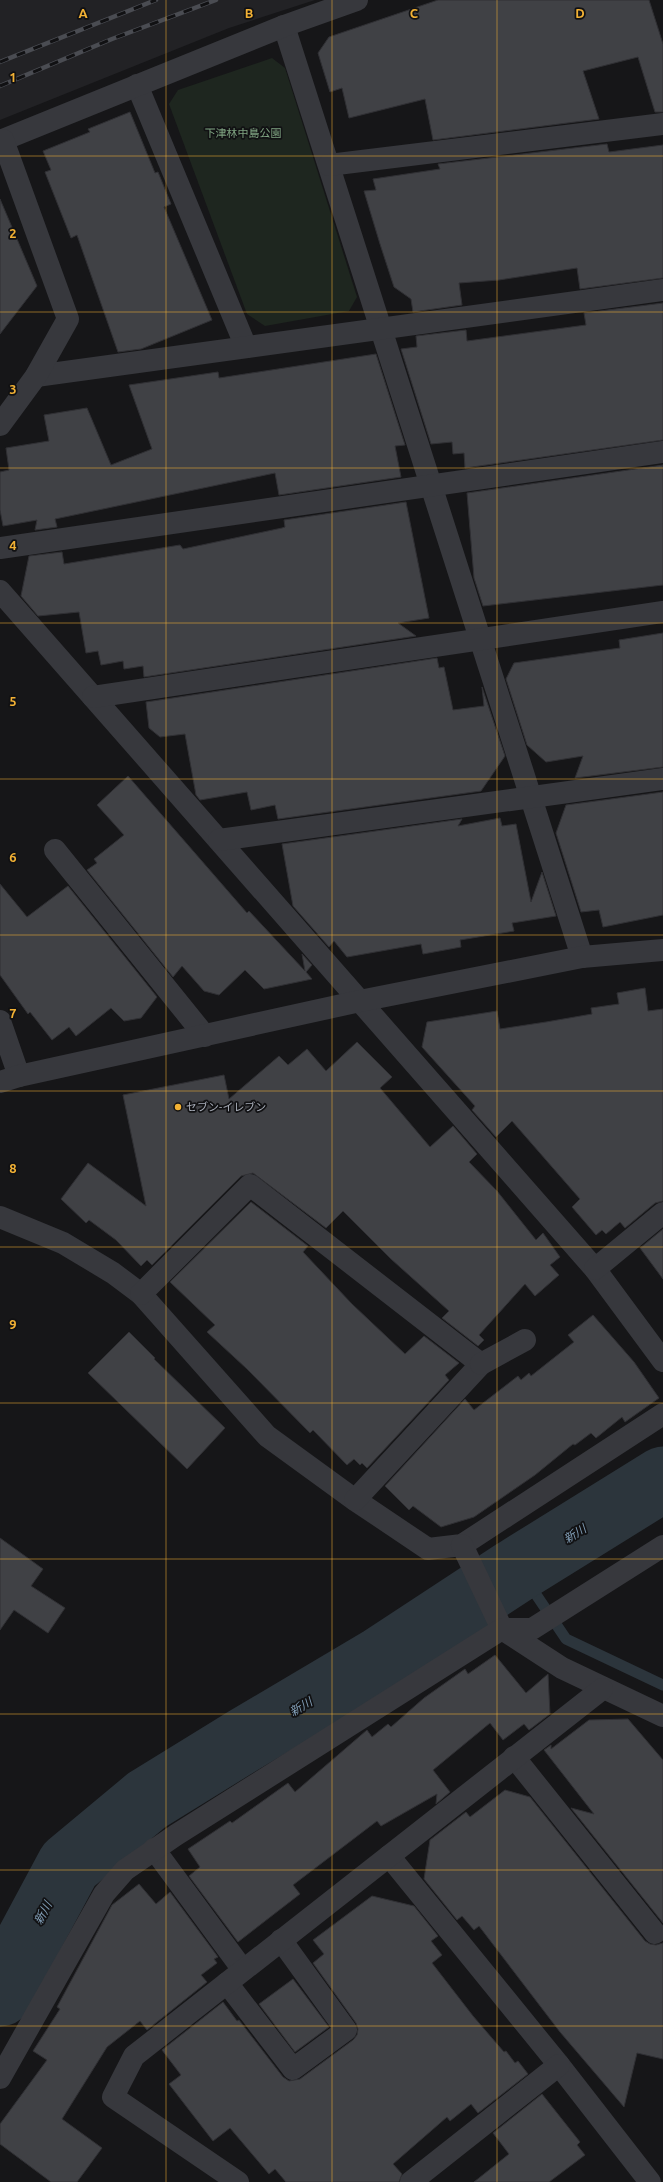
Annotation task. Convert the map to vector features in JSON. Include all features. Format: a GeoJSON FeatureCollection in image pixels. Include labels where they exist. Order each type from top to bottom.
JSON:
{"type":"FeatureCollection","features":[{"type":"Feature","properties":{"kind":"street"},"geometry":{"type":"LineString","coordinates":[[0,425],[36,376],[68,319],[1,140],[284,26],[357,0]]}},
{"type":"Feature","properties":{"kind":"street"},"geometry":{"type":"LineString","coordinates":[[284,26],[582,957]]}},
{"type":"Feature","properties":{"kind":"street"},"geometry":{"type":"LineString","coordinates":[[137,85],[246,347]]}},
{"type":"Feature","properties":{"kind":"street"},"geometry":{"type":"LineString","coordinates":[[329,165],[663,124]]}},
{"type":"Feature","properties":{"kind":"street"},"geometry":{"type":"LineString","coordinates":[[36,376],[663,290]]}},
{"type":"Feature","properties":{"kind":"street"},"geometry":{"type":"LineString","coordinates":[[0,548],[663,452]]}},
{"type":"Feature","properties":{"kind":"street"},"geometry":{"type":"LineString","coordinates":[[0,591],[595,1269],[663,1361]]}},
{"type":"Feature","properties":{"kind":"street"},"geometry":{"type":"LineString","coordinates":[[93,697],[663,612]]}},
{"type":"Feature","properties":{"kind":"street"},"geometry":{"type":"LineString","coordinates":[[219,840],[663,779]]}},
{"type":"Feature","properties":{"kind":"street"},"geometry":{"type":"LineString","coordinates":[[55,850],[205,1036]]}},
{"type":"Feature","properties":{"kind":"street"},"geometry":{"type":"LineString","coordinates":[[0,1021],[10,1079],[360,1001],[582,957],[663,950]]}},
{"type":"Feature","properties":{"kind":"street"},"geometry":{"type":"LineString","coordinates":[[141,1294],[250,1184],[481,1364]]}},
{"type":"Feature","properties":{"kind":"street"},"geometry":{"type":"LineString","coordinates":[[595,1269],[663,1213]]}},
{"type":"Feature","properties":{"kind":"street"},"geometry":{"type":"LineString","coordinates":[[0,1217],[63,1243],[113,1273],[141,1294],[267,1436],[355,1500],[428,1548],[462,1545],[663,1414]]}},
{"type":"Feature","properties":{"kind":"street"},"geometry":{"type":"LineString","coordinates":[[355,1500],[481,1364],[525,1340]]}},
{"type":"Feature","properties":{"kind":"street"},"geometry":{"type":"LineString","coordinates":[[462,1545],[498,1623],[562,1668],[602,1689],[663,1716]]}},
{"type":"Feature","properties":{"kind":"street"},"geometry":{"type":"LineString","coordinates":[[0,2078],[104,1894],[125,1870],[154,1849],[498,1623],[532,1629],[663,1546]]}},
{"type":"Feature","properties":{"kind":"street"},"geometry":{"type":"LineString","coordinates":[[238,2182],[113,2097],[134,2056],[602,1689]]}},
{"type":"Feature","properties":{"kind":"street"},"geometry":{"type":"LineString","coordinates":[[514,1757],[655,1933]]}},
{"type":"Feature","properties":{"kind":"street"},"geometry":{"type":"LineString","coordinates":[[154,1849],[293,2069],[346,2030],[281,1940]]}},
{"type":"Feature","properties":{"kind":"street"},"geometry":{"type":"LineString","coordinates":[[389,1856],[559,2065],[650,2182]]}},
{"type":"Feature","properties":{"kind":"street"},"geometry":{"type":"LineString","coordinates":[[412,2182],[559,2065]]}},
{"type":"Feature","properties":{"kind":"shaded area"},"geometry":{"type":"Polygon","coordinates":[[[0,0],[315,0],[229,28],[0,120],[0,0]]]}},
{"type":"Feature","properties":{"kind":"green space","name":"下津林中島公園"},"geometry":{"type":"Polygon","coordinates":[[[272,58],[285,68],[357,297],[349,311],[265,326],[247,314],[169,104],[178,90],[272,58]]]}},
{"type":"Feature","properties":{"kind":"building"},"geometry":{"type":"Polygon","coordinates":[[[438,0],[649,0],[663,44],[663,112],[655,112],[638,57],[583,71],[599,119],[433,140],[425,99],[349,118],[342,88],[330,92],[318,53],[329,37],[438,0]]]}},
{"type":"Feature","properties":{"kind":"building"},"geometry":{"type":"Polygon","coordinates":[[[130,112],[155,173],[158,172],[171,204],[164,207],[212,320],[141,349],[118,352],[77,235],[71,238],[45,172],[51,170],[43,151],[90,132],[88,129],[130,112]]]}},
{"type":"Feature","properties":{"kind":"building"},"geometry":{"type":"Polygon","coordinates":[[[607,144],[609,152],[663,145],[663,278],[580,289],[577,268],[499,280],[459,283],[462,305],[413,312],[411,299],[394,287],[364,191],[376,190],[373,179],[440,169],[438,164],[607,144]]]}},
{"type":"Feature","properties":{"kind":"building"},"geometry":{"type":"Polygon","coordinates":[[[0,199],[37,286],[0,334],[0,199]]]}},
{"type":"Feature","properties":{"kind":"building"},"geometry":{"type":"Polygon","coordinates":[[[663,303],[663,440],[465,468],[464,453],[453,454],[452,442],[431,444],[401,349],[417,347],[416,336],[466,330],[467,341],[586,325],[584,313],[663,303]]]}},
{"type":"Feature","properties":{"kind":"building"},"geometry":{"type":"Polygon","coordinates":[[[376,354],[405,445],[395,446],[401,477],[279,495],[275,473],[55,519],[57,527],[35,530],[37,520],[3,526],[0,510],[0,472],[9,470],[6,448],[49,441],[44,415],[87,408],[111,465],[152,449],[129,385],[218,372],[219,378],[376,354]]]}},
{"type":"Feature","properties":{"kind":"building"},"geometry":{"type":"Polygon","coordinates":[[[663,465],[663,585],[483,606],[474,578],[467,493],[663,465]]]}},
{"type":"Feature","properties":{"kind":"building"},"geometry":{"type":"Polygon","coordinates":[[[406,502],[429,618],[398,623],[416,636],[144,677],[143,666],[124,669],[123,661],[101,665],[98,651],[86,653],[79,612],[38,616],[21,596],[29,556],[62,552],[64,564],[180,545],[183,549],[282,528],[285,527],[284,520],[406,502]]]}},
{"type":"Feature","properties":{"kind":"building"},"geometry":{"type":"Polygon","coordinates":[[[663,633],[663,767],[575,778],[583,756],[546,762],[527,745],[506,679],[514,663],[620,648],[619,640],[663,633]]]}},
{"type":"Feature","properties":{"kind":"building"},"geometry":{"type":"Polygon","coordinates":[[[437,658],[439,668],[444,667],[453,710],[484,706],[482,687],[505,756],[481,791],[278,819],[275,805],[251,810],[247,792],[200,800],[196,795],[185,734],[160,737],[149,728],[146,702],[437,658]]]}},
{"type":"Feature","properties":{"kind":"building"},"geometry":{"type":"Polygon","coordinates":[[[128,776],[247,913],[249,911],[305,971],[302,954],[312,965],[306,972],[312,979],[264,989],[245,970],[219,995],[204,991],[182,966],[173,977],[87,870],[97,863],[94,859],[124,835],[97,805],[128,776]]]}},
{"type":"Feature","properties":{"kind":"building"},"geometry":{"type":"Polygon","coordinates":[[[663,792],[663,915],[603,927],[599,910],[581,912],[556,833],[566,805],[663,792]]]}},
{"type":"Feature","properties":{"kind":"building"},"geometry":{"type":"Polygon","coordinates":[[[500,818],[502,826],[516,824],[531,902],[542,872],[556,916],[512,923],[514,931],[460,940],[461,947],[423,954],[421,944],[347,957],[334,941],[329,947],[293,906],[282,844],[462,819],[458,826],[500,818]]]}},
{"type":"Feature","properties":{"kind":"building"},"geometry":{"type":"Polygon","coordinates":[[[0,884],[27,917],[68,886],[157,997],[141,1018],[124,1021],[111,1008],[76,1036],[69,1027],[52,1040],[30,1012],[28,1014],[0,975],[0,884]]]}},
{"type":"Feature","properties":{"kind":"building"},"geometry":{"type":"Polygon","coordinates":[[[645,988],[648,1011],[663,1009],[663,1201],[655,1203],[625,1228],[620,1222],[606,1234],[602,1230],[596,1235],[572,1207],[580,1199],[512,1121],[496,1137],[472,1110],[475,1106],[422,1047],[427,1022],[497,1011],[500,1029],[546,1022],[592,1014],[591,1008],[619,1004],[617,993],[645,988]]]}},
{"type":"Feature","properties":{"kind":"building"},"geometry":{"type":"Polygon","coordinates":[[[357,1042],[392,1077],[380,1088],[430,1147],[453,1126],[477,1154],[469,1162],[497,1191],[536,1240],[543,1233],[560,1257],[550,1265],[559,1275],[535,1296],[525,1284],[479,1335],[484,1340],[478,1346],[442,1318],[449,1311],[391,1259],[343,1211],[326,1228],[253,1173],[241,1176],[152,1265],[147,1260],[141,1266],[116,1240],[89,1220],[86,1223],[61,1199],[88,1163],[146,1206],[123,1095],[224,1075],[229,1099],[279,1056],[288,1065],[307,1049],[326,1071],[357,1042]]]}},
{"type":"Feature","properties":{"kind":"building"},"geometry":{"type":"Polygon","coordinates":[[[251,1202],[308,1246],[303,1252],[352,1304],[405,1354],[424,1336],[459,1363],[445,1375],[449,1380],[367,1468],[362,1463],[360,1465],[354,1459],[347,1465],[313,1430],[310,1433],[247,1369],[207,1332],[215,1325],[170,1282],[251,1202]]]}},
{"type":"Feature","properties":{"kind":"building"},"geometry":{"type":"Polygon","coordinates":[[[663,1229],[663,1279],[640,1248],[663,1229]]]}},
{"type":"Feature","properties":{"kind":"building"},"geometry":{"type":"Polygon","coordinates":[[[593,1315],[634,1362],[659,1398],[625,1422],[622,1417],[596,1438],[591,1433],[575,1445],[573,1444],[535,1475],[474,1517],[441,1527],[413,1506],[409,1510],[385,1486],[465,1399],[474,1410],[518,1376],[521,1380],[529,1373],[531,1376],[574,1342],[568,1335],[593,1315]]]}},
{"type":"Feature","properties":{"kind":"building"},"geometry":{"type":"Polygon","coordinates":[[[129,1332],[155,1358],[154,1359],[225,1428],[187,1469],[88,1373],[129,1332]]]}},
{"type":"Feature","properties":{"kind":"building"},"geometry":{"type":"Polygon","coordinates":[[[0,1538],[43,1569],[31,1586],[65,1608],[48,1633],[14,1610],[0,1630],[0,1538]]]}},
{"type":"Feature","properties":{"kind":"building"},"geometry":{"type":"Polygon","coordinates":[[[495,1655],[526,1693],[548,1674],[550,1714],[529,1730],[524,1724],[503,1740],[490,1723],[433,1770],[450,1792],[436,1804],[437,1794],[381,1826],[377,1821],[293,1885],[300,1894],[238,1942],[189,1876],[200,1867],[188,1849],[230,1821],[232,1823],[288,1783],[295,1792],[367,1730],[372,1737],[388,1724],[391,1727],[424,1698],[465,1669],[468,1674],[495,1655]]]}},
{"type":"Feature","properties":{"kind":"building"},"geometry":{"type":"Polygon","coordinates":[[[628,1719],[663,1760],[663,1923],[571,1808],[594,1814],[544,1750],[551,1745],[551,1749],[589,1720],[628,1719]]]}},
{"type":"Feature","properties":{"kind":"building"},"geometry":{"type":"Polygon","coordinates":[[[505,1790],[530,1797],[645,1941],[656,1945],[663,1943],[663,2059],[637,2053],[624,2107],[560,2032],[479,1926],[474,1930],[462,1916],[457,1920],[424,1879],[430,1840],[466,1812],[470,1817],[505,1790]]]}},
{"type":"Feature","properties":{"kind":"building"},"geometry":{"type":"Polygon","coordinates":[[[139,1884],[156,1904],[170,1892],[218,1957],[214,1959],[217,1963],[201,1975],[207,1982],[147,2030],[140,2021],[107,2047],[62,2119],[102,2148],[77,2182],[51,2182],[0,2144],[0,2124],[47,2060],[33,2051],[60,2009],[57,2007],[112,1905],[139,1884]]]}},
{"type":"Feature","properties":{"kind":"building"},"geometry":{"type":"Polygon","coordinates":[[[372,1896],[414,1906],[438,1936],[431,1941],[442,1955],[432,1963],[473,2016],[504,2052],[506,2051],[515,2063],[518,2061],[528,2074],[478,2113],[471,2104],[450,2121],[447,2117],[393,2164],[402,2174],[399,2182],[286,2182],[275,2169],[269,2174],[230,2128],[213,2141],[169,2084],[181,2075],[162,2050],[223,2002],[237,2021],[239,2020],[283,2077],[289,2081],[300,2079],[353,2040],[357,2035],[358,2029],[356,2023],[313,1963],[324,1954],[313,1940],[372,1896]]]}},
{"type":"Feature","properties":{"kind":"building"},"geometry":{"type":"Polygon","coordinates":[[[293,1979],[329,2027],[295,2052],[259,2004],[293,1979]]]}},
{"type":"Feature","properties":{"kind":"building"},"geometry":{"type":"Polygon","coordinates":[[[542,2094],[580,2142],[577,2145],[585,2155],[549,2182],[474,2182],[509,2154],[493,2133],[542,2094]]]}},
{"type":"Feature","properties":{"kind":"waterway","name":"新川"},"geometry":{"type":"LineString","coordinates":[[0,1994],[69,1865],[147,1800],[381,1659],[515,1571],[663,1479]]}},
{"type":"Feature","properties":{"kind":"waterway"},"geometry":{"type":"LineString","coordinates":[[522,1567],[535,1593],[566,1639],[663,1685]]}},
{"type":"Feature","properties":{"kind":"railway"},"geometry":{"type":"LineString","coordinates":[[0,62],[156,0]]}},
{"type":"Feature","properties":{"kind":"railway"},"geometry":{"type":"LineString","coordinates":[[0,86],[112,39],[216,0]]}},
{"type":"Feature","properties":{"kind":"place","name":"セブン-イレブン"},"geometry":{"type":"Point","coordinates":[178,1107]}}]}
